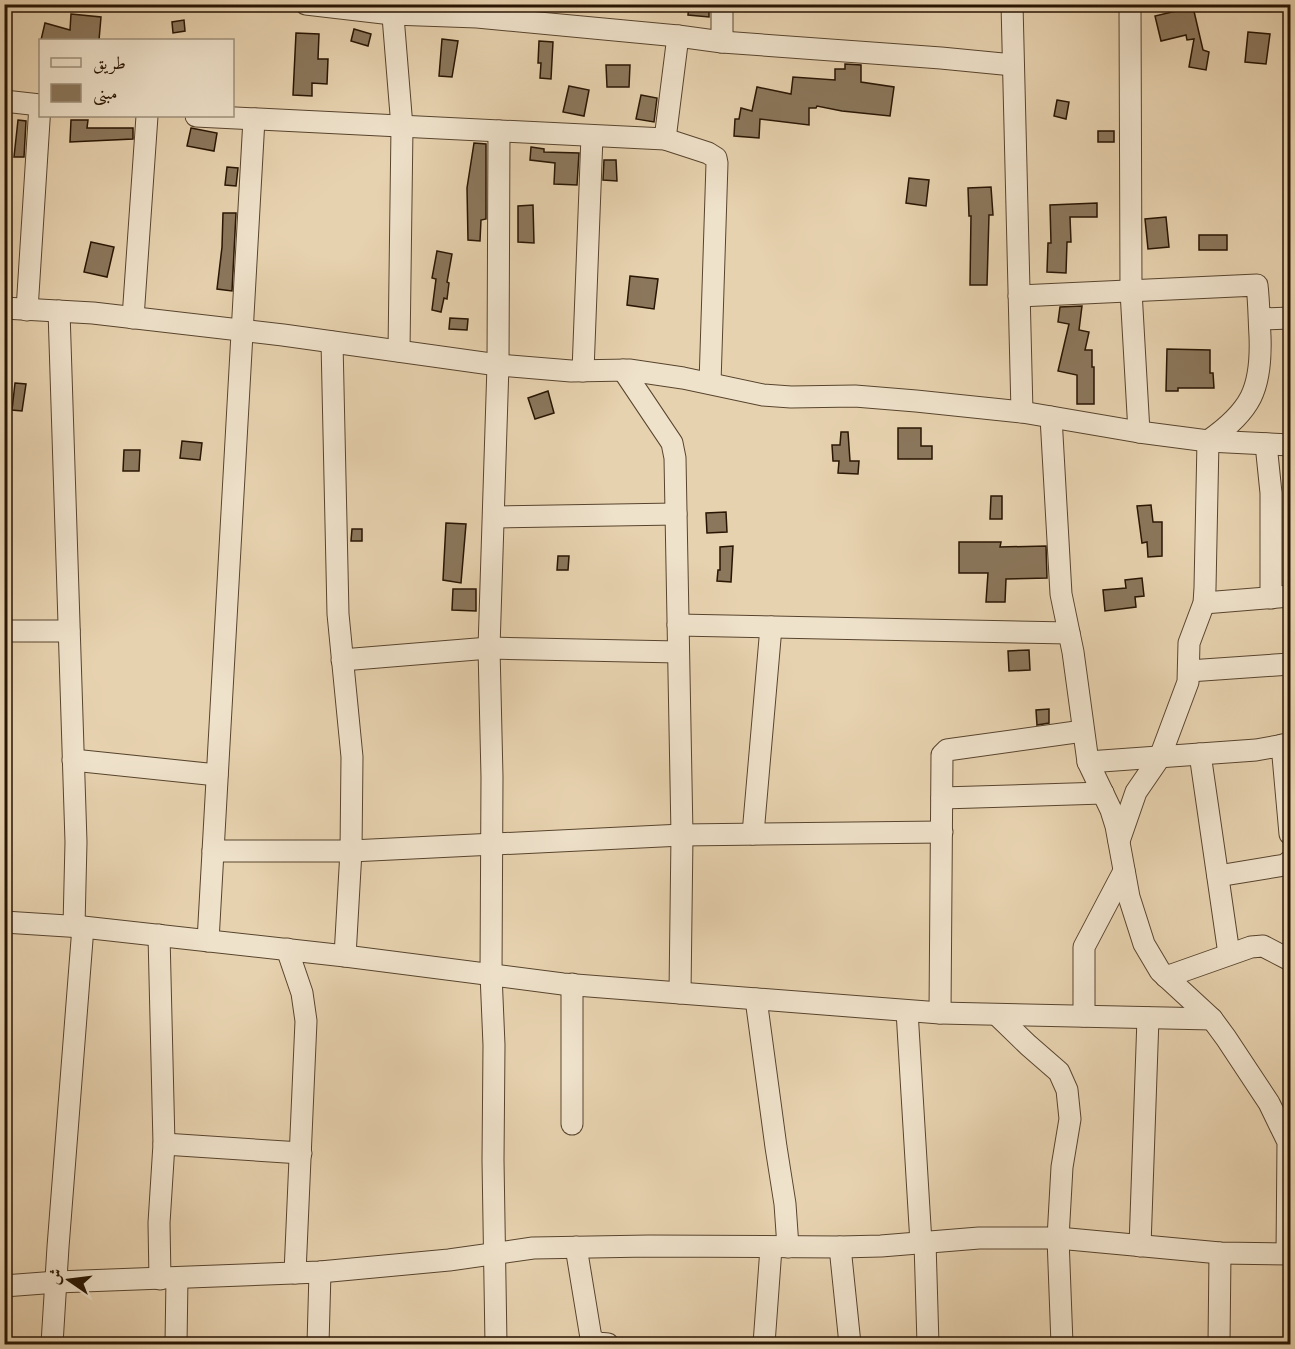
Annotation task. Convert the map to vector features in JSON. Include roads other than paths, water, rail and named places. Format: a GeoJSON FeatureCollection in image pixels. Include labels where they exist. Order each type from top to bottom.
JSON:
{"type":"FeatureCollection","features":[{"type":"Feature","properties":{"kind":"street"},"geometry":{"type":"LineString","coordinates":[[306,4],[392,9],[722,42],[1013,65]]}},
{"type":"Feature","properties":{"kind":"street"},"geometry":{"type":"LineString","coordinates":[[722,4],[722,42]]}},
{"type":"Feature","properties":{"kind":"street"},"geometry":{"type":"LineString","coordinates":[[1012,4],[1022,412]]}},
{"type":"Feature","properties":{"kind":"street"},"geometry":{"type":"LineString","coordinates":[[1130,4],[1131,291],[1139,432]]}},
{"type":"Feature","properties":{"kind":"street"},"geometry":{"type":"LineString","coordinates":[[392,9],[402,127],[399,351]]}},
{"type":"Feature","properties":{"kind":"street"},"geometry":{"type":"LineString","coordinates":[[665,139],[678,36]]}},
{"type":"Feature","properties":{"kind":"street"},"geometry":{"type":"LineString","coordinates":[[4,102],[39,105]]}},
{"type":"Feature","properties":{"kind":"street"},"geometry":{"type":"LineString","coordinates":[[27,310],[39,117]]}},
{"type":"Feature","properties":{"kind":"street"},"geometry":{"type":"LineString","coordinates":[[134,318],[147,117]]}},
{"type":"Feature","properties":{"kind":"street"},"geometry":{"type":"LineString","coordinates":[[215,117],[665,139],[708,153],[716,158],[717,163],[710,383]]}},
{"type":"Feature","properties":{"kind":"street"},"geometry":{"type":"LineString","coordinates":[[208,941],[254,119]]}},
{"type":"Feature","properties":{"kind":"street"},"geometry":{"type":"LineString","coordinates":[[496,1344],[493,1254],[494,1045],[491,974],[489,648],[498,365],[500,131]]}},
{"type":"Feature","properties":{"kind":"street"},"geometry":{"type":"LineString","coordinates":[[584,371],[592,136]]}},
{"type":"Feature","properties":{"kind":"street"},"geometry":{"type":"LineString","coordinates":[[1019,296],[1257,285],[1260,319],[1259,378],[1239,416],[1208,441]]}},
{"type":"Feature","properties":{"kind":"street"},"geometry":{"type":"LineString","coordinates":[[4,308],[59,311],[243,330],[498,365],[584,371],[623,370],[683,378],[774,396],[855,396],[1022,412],[1208,441],[1290,445]]}},
{"type":"Feature","properties":{"kind":"street"},"geometry":{"type":"LineString","coordinates":[[52,1344],[79,927],[59,311]]}},
{"type":"Feature","properties":{"kind":"street"},"geometry":{"type":"LineString","coordinates":[[1260,319],[1290,318]]}},
{"type":"Feature","properties":{"kind":"street"},"geometry":{"type":"LineString","coordinates":[[332,342],[338,614],[351,757],[351,851],[345,956]]}},
{"type":"Feature","properties":{"kind":"street"},"geometry":{"type":"LineString","coordinates":[[623,370],[672,442],[675,458],[682,835],[680,993]]}},
{"type":"Feature","properties":{"kind":"street"},"geometry":{"type":"LineString","coordinates":[[4,1286],[320,1272],[449,1260],[533,1248],[840,1247],[979,1238],[1058,1238],[1220,1254],[1289,1253],[1288,1142],[1269,1103],[1226,1038],[1212,1019],[1160,971],[1144,944],[1129,897],[1111,810],[1088,762],[1073,652],[1059,574],[1051,417]]}},
{"type":"Feature","properties":{"kind":"street"},"geometry":{"type":"LineString","coordinates":[[1119,842],[1136,792],[1160,757],[1188,682],[1189,643],[1204,603],[1208,441]]}},
{"type":"Feature","properties":{"kind":"street"},"geometry":{"type":"LineString","coordinates":[[1204,603],[1281,597],[1266,444]]}},
{"type":"Feature","properties":{"kind":"street"},"geometry":{"type":"LineString","coordinates":[[494,517],[676,514]]}},
{"type":"Feature","properties":{"kind":"street"},"geometry":{"type":"LineString","coordinates":[[678,625],[1069,633]]}},
{"type":"Feature","properties":{"kind":"street"},"geometry":{"type":"LineString","coordinates":[[753,834],[771,627]]}},
{"type":"Feature","properties":{"kind":"street"},"geometry":{"type":"LineString","coordinates":[[4,631],[69,631]]}},
{"type":"Feature","properties":{"kind":"street"},"geometry":{"type":"LineString","coordinates":[[342,660],[489,648],[678,652]]}},
{"type":"Feature","properties":{"kind":"street"},"geometry":{"type":"LineString","coordinates":[[1189,671],[1290,664]]}},
{"type":"Feature","properties":{"kind":"street"},"geometry":{"type":"LineString","coordinates":[[940,1013],[942,755],[947,750],[1083,731]]}},
{"type":"Feature","properties":{"kind":"street"},"geometry":{"type":"LineString","coordinates":[[1088,762],[1256,750],[1286,744],[1290,834]]}},
{"type":"Feature","properties":{"kind":"street"},"geometry":{"type":"LineString","coordinates":[[1200,754],[1229,954]]}},
{"type":"Feature","properties":{"kind":"street"},"geometry":{"type":"LineString","coordinates":[[73,760],[217,775]]}},
{"type":"Feature","properties":{"kind":"street"},"geometry":{"type":"LineString","coordinates":[[942,798],[1103,794]]}},
{"type":"Feature","properties":{"kind":"street"},"geometry":{"type":"LineString","coordinates":[[213,851],[351,851],[682,835],[942,832]]}},
{"type":"Feature","properties":{"kind":"street"},"geometry":{"type":"LineString","coordinates":[[1218,876],[1286,865],[1290,861]]}},
{"type":"Feature","properties":{"kind":"street"},"geometry":{"type":"LineString","coordinates":[[1084,1016],[1084,946],[1124,871]]}},
{"type":"Feature","properties":{"kind":"street"},"geometry":{"type":"LineString","coordinates":[[4,922],[159,935],[572,984],[680,993],[940,1013],[1212,1019]]}},
{"type":"Feature","properties":{"kind":"street"},"geometry":{"type":"LineString","coordinates":[[159,935],[164,1144],[159,1223],[176,1344]]}},
{"type":"Feature","properties":{"kind":"street"},"geometry":{"type":"LineString","coordinates":[[1166,977],[1243,949],[1263,946],[1290,960]]}},
{"type":"Feature","properties":{"kind":"street"},"geometry":{"type":"LineString","coordinates":[[287,950],[302,993],[306,1022],[295,1273]]}},
{"type":"Feature","properties":{"kind":"street"},"geometry":{"type":"LineString","coordinates":[[572,984],[572,1124]]}},
{"type":"Feature","properties":{"kind":"street"},"geometry":{"type":"LineString","coordinates":[[756,999],[786,1204],[764,1344]]}},
{"type":"Feature","properties":{"kind":"street"},"geometry":{"type":"LineString","coordinates":[[907,1011],[928,1344]]}},
{"type":"Feature","properties":{"kind":"street"},"geometry":{"type":"LineString","coordinates":[[997,1015],[1059,1071],[1067,1090],[1070,1119],[1062,1167],[1058,1238],[1062,1344]]}},
{"type":"Feature","properties":{"kind":"street"},"geometry":{"type":"LineString","coordinates":[[1140,1246],[1148,1018]]}},
{"type":"Feature","properties":{"kind":"street"},"geometry":{"type":"LineString","coordinates":[[164,1144],[301,1153]]}},
{"type":"Feature","properties":{"kind":"street"},"geometry":{"type":"LineString","coordinates":[[576,1247],[591,1338],[594,1342],[608,1344]]}},
{"type":"Feature","properties":{"kind":"street"},"geometry":{"type":"LineString","coordinates":[[840,1247],[850,1344]]}},
{"type":"Feature","properties":{"kind":"street"},"geometry":{"type":"LineString","coordinates":[[1219,1344],[1220,1254]]}},
{"type":"Feature","properties":{"kind":"street"},"geometry":{"type":"LineString","coordinates":[[318,1344],[320,1272]]}}]}
